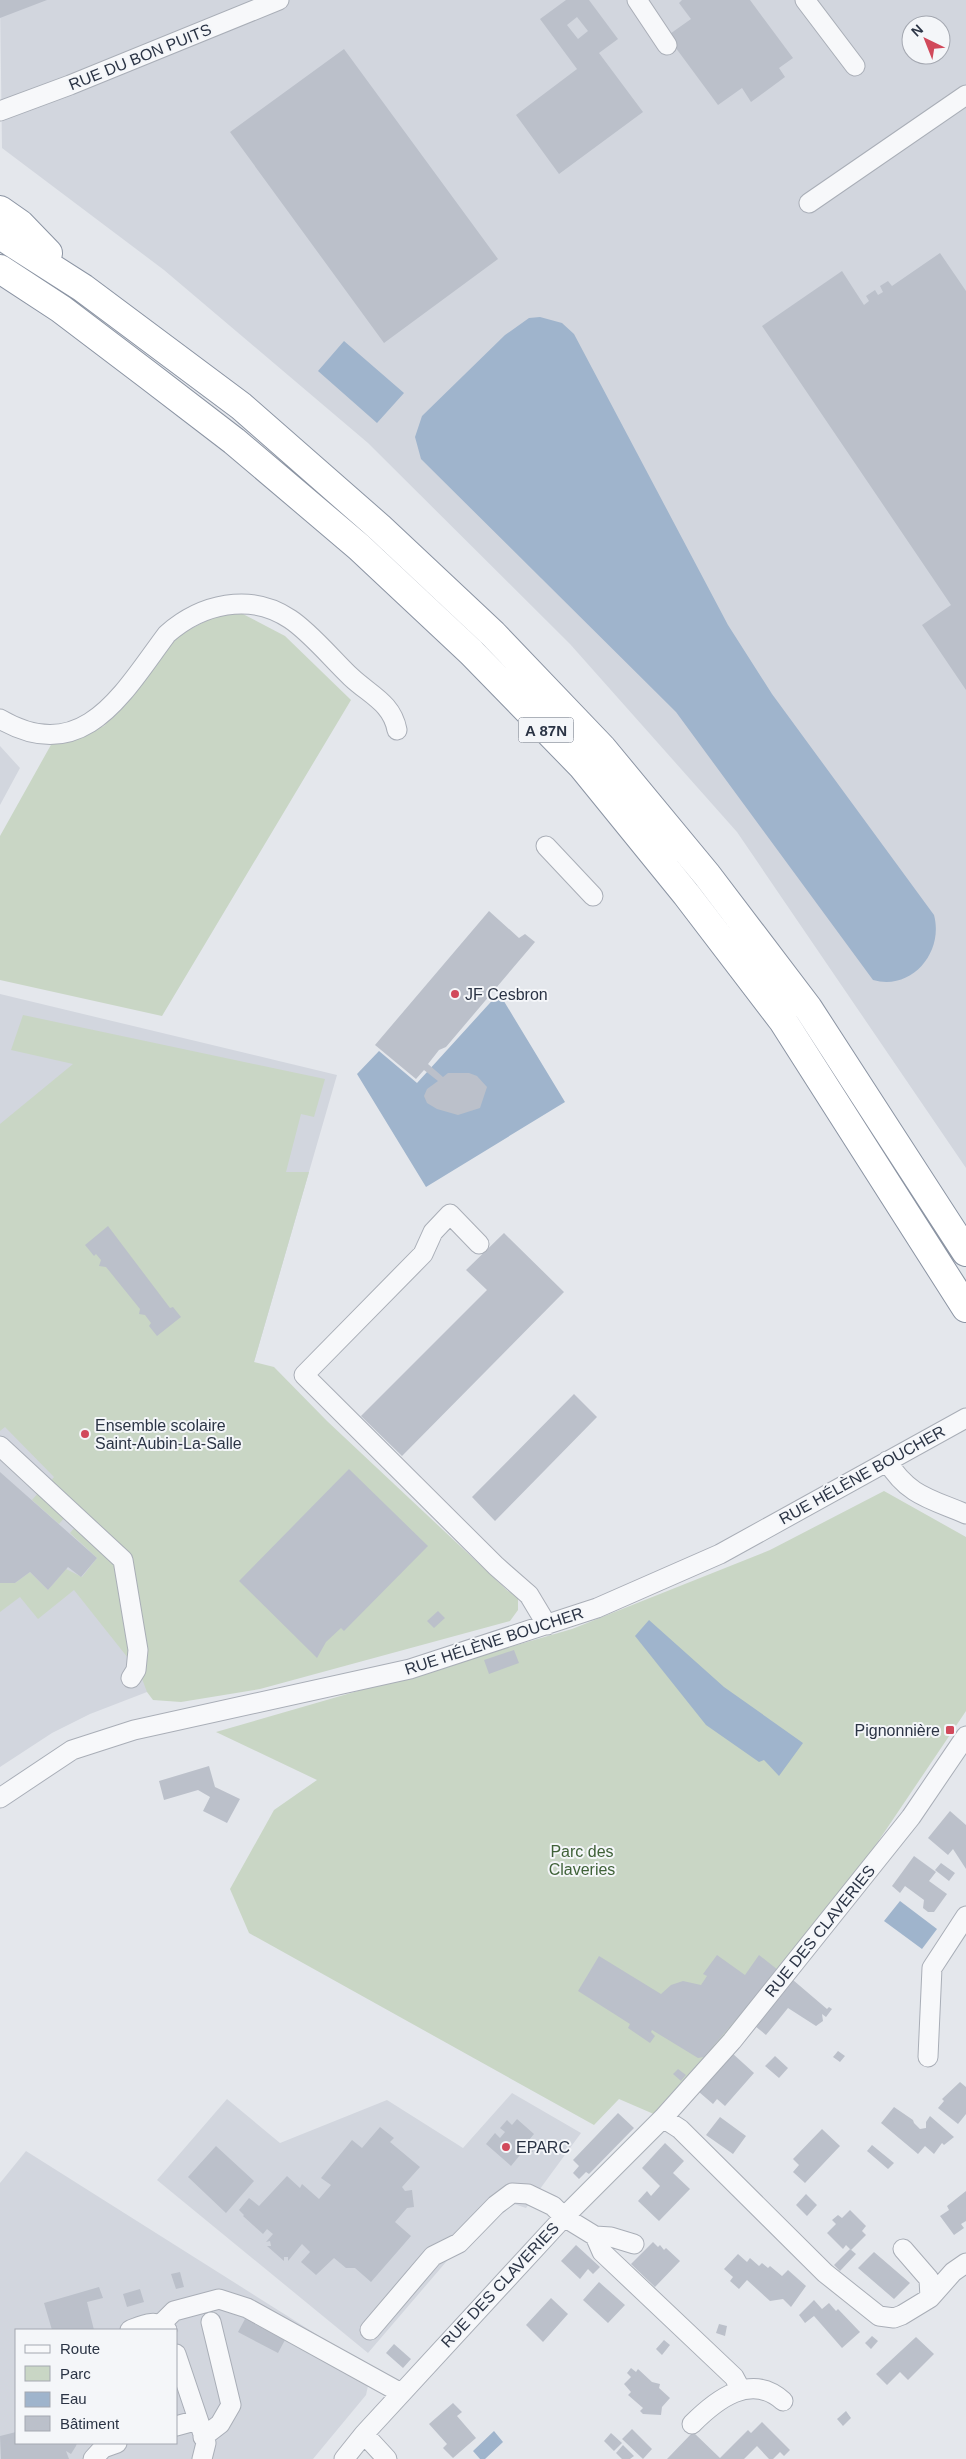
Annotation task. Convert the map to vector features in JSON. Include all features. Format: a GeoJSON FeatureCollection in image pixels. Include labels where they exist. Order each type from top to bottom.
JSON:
{"type":"FeatureCollection","features":[{"type":"Feature","properties":{"kind":"highway"},"geometry":{"type":"LineString","coordinates":[[0,210],[20,224],[83,288]]}},
{"type":"Feature","properties":{"kind":"highway","name":"A 87N"},"geometry":{"type":"LineString","coordinates":[[0,235],[83,288],[241,406],[379,527],[493,634],[602,748],[707,875],[808,1008],[966,1252]]}},
{"type":"Feature","properties":{"kind":"highway","name":"A 87N"},"geometry":{"type":"LineString","coordinates":[[0,269],[61,309],[234,441],[359,547],[470,652],[582,766],[686,894],[783,1021],[966,1308]]}},
{"type":"Feature","properties":{"kind":"street","name":"RUE DU BON PUITS"},"geometry":{"type":"LineString","coordinates":[[0,111],[70,86],[279,0]]}},
{"type":"Feature","properties":{"kind":"street"},"geometry":{"type":"LineString","coordinates":[[637,0],[667,45]]}},
{"type":"Feature","properties":{"kind":"street"},"geometry":{"type":"LineString","coordinates":[[808,1],[855,66]]}},
{"type":"Feature","properties":{"kind":"street"},"geometry":{"type":"LineString","coordinates":[[809,203],[966,95]]}},
{"type":"Feature","properties":{"kind":"street"},"geometry":{"type":"LineString","coordinates":[[0,718],[27,731],[42,734],[58,734],[88,724],[113,706],[167,634],[178,625],[189,617],[215,606],[246,604],[262,607],[291,620],[364,689],[388,708],[394,716],[397,730]]}},
{"type":"Feature","properties":{"kind":"street"},"geometry":{"type":"LineString","coordinates":[[546,846],[593,896]]}},
{"type":"Feature","properties":{"kind":"street"},"geometry":{"type":"LineString","coordinates":[[479,1244],[450,1214],[433,1232],[423,1254],[304,1375],[496,1566],[529,1595],[547,1625]]}},
{"type":"Feature","properties":{"kind":"street","name":"RUE HÉLÈNE BOUCHER"},"geometry":{"type":"LineString","coordinates":[[0,1798],[72,1750],[134,1730],[410,1669],[597,1608],[720,1554],[966,1418]]}},
{"type":"Feature","properties":{"kind":"street"},"geometry":{"type":"LineString","coordinates":[[0,1446],[123,1560],[138,1650],[136,1670],[131,1678]]}},
{"type":"Feature","properties":{"kind":"street"},"geometry":{"type":"LineString","coordinates":[[887,1461],[898,1480],[919,1495],[966,1514]]}},
{"type":"Feature","properties":{"kind":"street","name":"RUE DES CLAVERIES"},"geometry":{"type":"LineString","coordinates":[[344,2459],[401,2393],[564,2217],[663,2118],[732,2041],[905,1825],[966,1736]]}},
{"type":"Feature","properties":{"kind":"street"},"geometry":{"type":"LineString","coordinates":[[928,2057],[932,1968],[966,1916]]}},
{"type":"Feature","properties":{"kind":"street"},"geometry":{"type":"LineString","coordinates":[[663,2118],[680,2129],[825,2273],[879,2316],[886,2318],[898,2317],[930,2298],[953,2272],[966,2263]]}},
{"type":"Feature","properties":{"kind":"street"},"geometry":{"type":"LineString","coordinates":[[370,2330],[433,2256],[459,2242],[496,2205],[512,2193],[528,2194],[552,2206],[564,2217],[594,2236],[611,2237],[634,2244]]}},
{"type":"Feature","properties":{"kind":"street"},"geometry":{"type":"LineString","coordinates":[[594,2236],[602,2252],[734,2377],[741,2390]]}},
{"type":"Feature","properties":{"kind":"street"},"geometry":{"type":"LineString","coordinates":[[903,2248],[929,2279],[930,2298]]}},
{"type":"Feature","properties":{"kind":"street"},"geometry":{"type":"LineString","coordinates":[[133,2329],[150,2324],[164,2327],[174,2311],[219,2299],[247,2308],[401,2393]]}},
{"type":"Feature","properties":{"kind":"street"},"geometry":{"type":"LineString","coordinates":[[178,2426],[201,2428],[220,2424],[230,2405],[211,2322]]}},
{"type":"Feature","properties":{"kind":"street"},"geometry":{"type":"LineString","coordinates":[[178,2360],[206,2443],[202,2459]]}},
{"type":"Feature","properties":{"kind":"street"},"geometry":{"type":"LineString","coordinates":[[692,2424],[714,2405],[741,2390],[757,2388],[767,2390],[783,2401]]}},
{"type":"Feature","properties":{"kind":"street"},"geometry":{"type":"LineString","coordinates":[[364,2434],[387,2459]]}},
{"type":"Feature","properties":{"kind":"street"},"geometry":{"type":"LineString","coordinates":[[93,2459],[103,2448],[113,2444]]}},
{"type":"Feature","properties":{"kind":"shaded area"},"geometry":{"type":"Polygon","coordinates":[[[0,0],[966,0],[966,1168],[737,832],[570,644],[368,443],[164,270],[2,148],[0,0]]]}},
{"type":"Feature","properties":{"kind":"shaded area"},"geometry":{"type":"Polygon","coordinates":[[[0,746],[20,768],[0,805],[0,746]]]}},
{"type":"Feature","properties":{"kind":"shaded area","name":"Ensemble scolaire Saint-Aubin-La-Salle"},"geometry":{"type":"Polygon","coordinates":[[[0,994],[337,1075],[254,1362],[147,1692],[90,1714],[52,1733],[0,1767],[0,994]]]}},
{"type":"Feature","properties":{"kind":"shaded area","name":"EPARC"},"geometry":{"type":"Polygon","coordinates":[[[512,2093],[581,2133],[526,2208],[511,2203],[458,2248],[368,2353],[157,2180],[227,2099],[280,2143],[387,2100],[463,2148],[512,2093]]]}},
{"type":"Feature","properties":{"kind":"shaded area"},"geometry":{"type":"Polygon","coordinates":[[[26,2151],[335,2346],[369,2381],[366,2395],[313,2459],[0,2459],[0,2183],[26,2151]]]}},
{"type":"Feature","properties":{"kind":"green space"},"geometry":{"type":"Polygon","coordinates":[[[239,612],[285,636],[351,700],[162,1016],[0,980],[0,836],[52,743],[104,726],[175,637],[216,616],[239,612]]]}},
{"type":"Feature","properties":{"kind":"green space"},"geometry":{"type":"Polygon","coordinates":[[[23,1015],[325,1079],[314,1117],[301,1114],[286,1172],[309,1172],[254,1362],[274,1367],[327,1421],[508,1591],[518,1596],[518,1610],[510,1621],[260,1689],[181,1702],[153,1700],[147,1692],[141,1676],[129,1558],[49,1483],[54,1477],[5,1427],[0,1431],[0,1124],[73,1064],[11,1050],[23,1015]]]}},
{"type":"Feature","properties":{"kind":"green space","name":"Parc des Claveries"},"geometry":{"type":"Polygon","coordinates":[[[884,1491],[966,1537],[966,1711],[873,1849],[730,2038],[656,2115],[619,2099],[594,2125],[249,1933],[230,1889],[274,1810],[317,1780],[216,1732],[572,1629],[770,1550],[884,1491]]]}},
{"type":"Feature","properties":{"kind":"green space"},"geometry":{"type":"Polygon","coordinates":[[[39,1492],[66,1516],[59,1524],[32,1500],[39,1492]]]}},
{"type":"Feature","properties":{"kind":"green space"},"geometry":{"type":"Polygon","coordinates":[[[76,1526],[114,1561],[131,1648],[128,1658],[74,1590],[38,1619],[20,1597],[0,1612],[0,1583],[15,1583],[30,1572],[48,1590],[66,1569],[82,1577],[97,1558],[70,1533],[76,1526]]]}},
{"type":"Feature","properties":{"kind":"water"},"geometry":{"type":"Polygon","coordinates":[[[540,317],[562,323],[574,334],[728,625],[772,694],[934,915],[936,929],[934,942],[922,966],[912,974],[900,980],[887,982],[873,980],[676,712],[421,459],[415,437],[422,416],[505,335],[529,318],[540,317]]]}},
{"type":"Feature","properties":{"kind":"water"},"geometry":{"type":"Polygon","coordinates":[[[344,341],[404,393],[377,423],[318,371],[344,341]]]}},
{"type":"Feature","properties":{"kind":"water"},"geometry":{"type":"Polygon","coordinates":[[[499,993],[565,1102],[426,1187],[357,1074],[379,1051],[417,1083],[499,993]]]}},
{"type":"Feature","properties":{"kind":"water"},"geometry":{"type":"Polygon","coordinates":[[[649,1620],[724,1687],[803,1743],[779,1776],[764,1760],[759,1762],[706,1725],[635,1636],[649,1620]]]}},
{"type":"Feature","properties":{"kind":"water"},"geometry":{"type":"Polygon","coordinates":[[[900,1901],[937,1929],[922,1949],[884,1921],[900,1901]]]}},
{"type":"Feature","properties":{"kind":"water"},"geometry":{"type":"Polygon","coordinates":[[[494,2431],[503,2442],[485,2459],[480,2459],[473,2451],[494,2431]]]}},
{"type":"Feature","properties":{"kind":"building"},"geometry":{"type":"Polygon","coordinates":[[[0,0],[47,0],[0,18],[0,0]]]}},
{"type":"Feature","properties":{"kind":"building"},"geometry":{"type":"Polygon","coordinates":[[[566,0],[589,0],[618,39],[599,53],[643,112],[559,174],[516,115],[577,69],[540,19],[566,0]],[[577,17],[567,25],[578,39],[588,31],[577,17]]]}},
{"type":"Feature","properties":{"kind":"building"},"geometry":{"type":"Polygon","coordinates":[[[682,0],[750,0],[793,58],[779,68],[785,77],[751,102],[742,88],[718,105],[667,36],[691,19],[679,3],[682,0]]]}},
{"type":"Feature","properties":{"kind":"building"},"geometry":{"type":"Polygon","coordinates":[[[344,49],[498,259],[384,343],[230,132],[344,49]]]}},
{"type":"Feature","properties":{"kind":"building"},"geometry":{"type":"Polygon","coordinates":[[[940,253],[966,291],[966,690],[922,625],[951,605],[762,326],[842,271],[864,305],[869,301],[866,296],[875,290],[878,295],[883,292],[880,286],[888,281],[892,286],[940,253]]]}},
{"type":"Feature","properties":{"kind":"building","name":"JF Cesbron"},"geometry":{"type":"Polygon","coordinates":[[[489,911],[519,938],[525,934],[535,942],[446,1047],[439,1050],[428,1064],[443,1077],[448,1073],[469,1073],[477,1076],[487,1087],[480,1108],[458,1115],[437,1109],[427,1103],[424,1096],[427,1089],[438,1081],[424,1070],[416,1079],[375,1045],[489,911]]]}},
{"type":"Feature","properties":{"kind":"building"},"geometry":{"type":"Polygon","coordinates":[[[108,1226],[170,1308],[173,1307],[181,1317],[157,1336],[149,1326],[151,1323],[145,1315],[139,1314],[140,1309],[106,1267],[99,1266],[101,1260],[96,1254],[94,1256],[85,1245],[108,1226]]]}},
{"type":"Feature","properties":{"kind":"building"},"geometry":{"type":"Polygon","coordinates":[[[504,1233],[564,1292],[402,1456],[361,1416],[487,1290],[466,1270],[504,1233]]]}},
{"type":"Feature","properties":{"kind":"building"},"geometry":{"type":"Polygon","coordinates":[[[574,1394],[597,1417],[495,1521],[472,1497],[574,1394]]]}},
{"type":"Feature","properties":{"kind":"building"},"geometry":{"type":"Polygon","coordinates":[[[349,1469],[428,1546],[344,1631],[341,1628],[326,1642],[317,1658],[239,1581],[349,1469]]]}},
{"type":"Feature","properties":{"kind":"building"},"geometry":{"type":"Polygon","coordinates":[[[0,1472],[97,1558],[81,1577],[68,1567],[48,1590],[30,1572],[15,1583],[0,1583],[0,1472]]]}},
{"type":"Feature","properties":{"kind":"building"},"geometry":{"type":"Polygon","coordinates":[[[438,1611],[445,1618],[434,1628],[427,1621],[438,1611]]]}},
{"type":"Feature","properties":{"kind":"building"},"geometry":{"type":"Polygon","coordinates":[[[514,1650],[519,1663],[489,1674],[484,1660],[514,1650]]]}},
{"type":"Feature","properties":{"kind":"building"},"geometry":{"type":"Polygon","coordinates":[[[209,1766],[215,1787],[240,1799],[227,1823],[203,1811],[210,1797],[198,1790],[164,1800],[159,1781],[209,1766]]]}},
{"type":"Feature","properties":{"kind":"building"},"geometry":{"type":"Polygon","coordinates":[[[950,1811],[966,1825],[966,1869],[953,1849],[948,1855],[928,1838],[950,1811]]]}},
{"type":"Feature","properties":{"kind":"building"},"geometry":{"type":"Polygon","coordinates":[[[914,1856],[936,1872],[929,1881],[947,1894],[934,1912],[928,1912],[923,1908],[924,1900],[905,1886],[900,1893],[892,1886],[914,1856]]]}},
{"type":"Feature","properties":{"kind":"building"},"geometry":{"type":"Polygon","coordinates":[[[941,1863],[955,1873],[949,1881],[935,1870],[941,1863]]]}},
{"type":"Feature","properties":{"kind":"building"},"geometry":{"type":"Polygon","coordinates":[[[717,1955],[745,1975],[759,1955],[778,1970],[704,2057],[698,2058],[652,2030],[651,2032],[655,2036],[650,2043],[628,2028],[630,2024],[578,1991],[599,1956],[661,1994],[671,1985],[683,1981],[701,1985],[707,1976],[703,1974],[717,1955]]]}},
{"type":"Feature","properties":{"kind":"building"},"geometry":{"type":"Polygon","coordinates":[[[793,1980],[827,2009],[829,2007],[832,2009],[826,2017],[822,2014],[823,2021],[816,2026],[788,2008],[766,2035],[755,2026],[793,1980]]]}},
{"type":"Feature","properties":{"kind":"building"},"geometry":{"type":"Polygon","coordinates":[[[838,2051],[845,2056],[840,2062],[833,2057],[838,2051]]]}},
{"type":"Feature","properties":{"kind":"building"},"geometry":{"type":"Polygon","coordinates":[[[732,2053],[754,2073],[725,2106],[717,2099],[713,2104],[699,2092],[732,2053]]]}},
{"type":"Feature","properties":{"kind":"building"},"geometry":{"type":"Polygon","coordinates":[[[775,2056],[788,2068],[779,2078],[765,2066],[775,2056]]]}},
{"type":"Feature","properties":{"kind":"building"},"geometry":{"type":"Polygon","coordinates":[[[678,2069],[686,2075],[681,2081],[673,2074],[678,2069]]]}},
{"type":"Feature","properties":{"kind":"building"},"geometry":{"type":"Polygon","coordinates":[[[960,2082],[966,2087],[966,2114],[958,2124],[938,2108],[944,2101],[942,2099],[960,2082]]]}},
{"type":"Feature","properties":{"kind":"building"},"geometry":{"type":"Polygon","coordinates":[[[894,2107],[913,2120],[920,2129],[926,2128],[926,2122],[930,2116],[954,2137],[944,2145],[942,2143],[934,2154],[925,2146],[918,2154],[881,2123],[894,2107]]]}},
{"type":"Feature","properties":{"kind":"building"},"geometry":{"type":"Polygon","coordinates":[[[618,2113],[634,2128],[589,2174],[586,2172],[579,2179],[573,2173],[579,2166],[573,2160],[618,2113]]]}},
{"type":"Feature","properties":{"kind":"building"},"geometry":{"type":"Polygon","coordinates":[[[720,2117],[746,2136],[733,2154],[706,2135],[720,2117]]]}},
{"type":"Feature","properties":{"kind":"building"},"geometry":{"type":"Polygon","coordinates":[[[517,2119],[534,2134],[529,2140],[537,2147],[530,2154],[522,2147],[517,2152],[520,2155],[511,2166],[486,2144],[495,2133],[500,2138],[505,2132],[500,2128],[507,2120],[512,2125],[517,2119]]]}},
{"type":"Feature","properties":{"kind":"building"},"geometry":{"type":"Polygon","coordinates":[[[380,2127],[394,2138],[390,2142],[420,2167],[402,2187],[405,2191],[412,2190],[414,2207],[407,2208],[395,2222],[411,2236],[371,2282],[355,2268],[346,2268],[334,2258],[316,2275],[301,2262],[310,2252],[302,2244],[288,2261],[288,2257],[284,2257],[284,2261],[267,2246],[271,2246],[270,2241],[266,2242],[273,2234],[267,2229],[263,2234],[239,2210],[249,2198],[259,2206],[287,2176],[300,2188],[302,2184],[319,2199],[331,2185],[321,2178],[352,2140],[362,2148],[380,2127]]]}},
{"type":"Feature","properties":{"kind":"building"},"geometry":{"type":"Polygon","coordinates":[[[822,2129],[840,2146],[805,2183],[793,2172],[799,2165],[793,2159],[822,2129]]]}},
{"type":"Feature","properties":{"kind":"building"},"geometry":{"type":"Polygon","coordinates":[[[665,2143],[684,2161],[673,2173],[690,2189],[659,2221],[638,2201],[647,2191],[651,2196],[660,2186],[642,2168],[665,2143]]]}},
{"type":"Feature","properties":{"kind":"building"},"geometry":{"type":"Polygon","coordinates":[[[872,2145],[894,2163],[888,2169],[867,2151],[872,2145]]]}},
{"type":"Feature","properties":{"kind":"building"},"geometry":{"type":"Polygon","coordinates":[[[216,2146],[254,2181],[226,2213],[188,2177],[216,2146]]]}},
{"type":"Feature","properties":{"kind":"building"},"geometry":{"type":"Polygon","coordinates":[[[966,2191],[966,2221],[961,2224],[964,2228],[954,2235],[940,2216],[949,2210],[947,2206],[966,2191]]]}},
{"type":"Feature","properties":{"kind":"building"},"geometry":{"type":"Polygon","coordinates":[[[806,2194],[817,2205],[807,2216],[796,2205],[806,2194]]]}},
{"type":"Feature","properties":{"kind":"building"},"geometry":{"type":"Polygon","coordinates":[[[850,2210],[866,2226],[862,2231],[866,2235],[851,2250],[846,2245],[843,2249],[827,2233],[836,2224],[832,2220],[838,2215],[842,2218],[850,2210]]]}},
{"type":"Feature","properties":{"kind":"building"},"geometry":{"type":"Polygon","coordinates":[[[653,2242],[658,2247],[660,2245],[664,2250],[666,2248],[680,2261],[655,2287],[631,2264],[653,2242]]]}},
{"type":"Feature","properties":{"kind":"building"},"geometry":{"type":"Polygon","coordinates":[[[576,2245],[600,2267],[593,2274],[588,2269],[580,2279],[561,2261],[576,2245]]]}},
{"type":"Feature","properties":{"kind":"building"},"geometry":{"type":"Polygon","coordinates":[[[850,2249],[856,2254],[840,2271],[834,2265],[850,2249]]]}},
{"type":"Feature","properties":{"kind":"building"},"geometry":{"type":"Polygon","coordinates":[[[874,2252],[910,2283],[894,2299],[858,2268],[874,2252]]]}},
{"type":"Feature","properties":{"kind":"building"},"geometry":{"type":"Polygon","coordinates":[[[738,2254],[747,2262],[750,2258],[759,2266],[762,2263],[768,2268],[770,2266],[782,2276],[788,2270],[806,2286],[791,2307],[783,2299],[770,2301],[747,2280],[739,2289],[730,2281],[733,2277],[724,2269],[738,2254]]]}},
{"type":"Feature","properties":{"kind":"building"},"geometry":{"type":"Polygon","coordinates":[[[180,2272],[184,2287],[176,2289],[171,2274],[180,2272]]]}},
{"type":"Feature","properties":{"kind":"building"},"geometry":{"type":"Polygon","coordinates":[[[599,2282],[625,2305],[608,2323],[583,2300],[599,2282]]]}},
{"type":"Feature","properties":{"kind":"building"},"geometry":{"type":"Polygon","coordinates":[[[99,2287],[103,2298],[87,2302],[94,2329],[52,2329],[44,2303],[99,2287]]]}},
{"type":"Feature","properties":{"kind":"building"},"geometry":{"type":"Polygon","coordinates":[[[140,2289],[144,2302],[127,2307],[123,2294],[140,2289]]]}},
{"type":"Feature","properties":{"kind":"building"},"geometry":{"type":"Polygon","coordinates":[[[551,2298],[568,2314],[543,2342],[526,2325],[551,2298]]]}},
{"type":"Feature","properties":{"kind":"building"},"geometry":{"type":"Polygon","coordinates":[[[814,2300],[822,2309],[829,2303],[836,2311],[838,2309],[860,2332],[842,2348],[814,2316],[805,2323],[799,2315],[814,2300]]]}},
{"type":"Feature","properties":{"kind":"building"},"geometry":{"type":"Polygon","coordinates":[[[245,2319],[285,2340],[278,2353],[238,2332],[245,2319]]]}},
{"type":"Feature","properties":{"kind":"building"},"geometry":{"type":"Polygon","coordinates":[[[719,2324],[727,2326],[725,2336],[716,2333],[719,2324]]]}},
{"type":"Feature","properties":{"kind":"building"},"geometry":{"type":"Polygon","coordinates":[[[872,2336],[878,2341],[871,2349],[865,2343],[872,2336]]]}},
{"type":"Feature","properties":{"kind":"building"},"geometry":{"type":"Polygon","coordinates":[[[916,2337],[934,2354],[908,2380],[900,2372],[887,2385],[876,2374],[916,2337]]]}},
{"type":"Feature","properties":{"kind":"building"},"geometry":{"type":"Polygon","coordinates":[[[664,2340],[670,2345],[662,2355],[656,2349],[664,2340]]]}},
{"type":"Feature","properties":{"kind":"building"},"geometry":{"type":"Polygon","coordinates":[[[394,2344],[411,2359],[403,2368],[386,2353],[394,2344]]]}},
{"type":"Feature","properties":{"kind":"building"},"geometry":{"type":"Polygon","coordinates":[[[631,2368],[636,2372],[638,2369],[652,2382],[660,2384],[659,2388],[670,2398],[662,2407],[661,2415],[643,2414],[640,2411],[643,2408],[628,2395],[631,2392],[624,2384],[631,2377],[627,2373],[631,2368]]]}},
{"type":"Feature","properties":{"kind":"building"},"geometry":{"type":"Polygon","coordinates":[[[453,2403],[462,2412],[457,2416],[476,2438],[453,2458],[443,2448],[447,2444],[429,2424],[453,2403]]]}},
{"type":"Feature","properties":{"kind":"building"},"geometry":{"type":"Polygon","coordinates":[[[846,2411],[851,2418],[843,2426],[837,2419],[846,2411]]]}},
{"type":"Feature","properties":{"kind":"building"},"geometry":{"type":"Polygon","coordinates":[[[762,2422],[790,2450],[784,2456],[780,2452],[773,2459],[769,2459],[757,2446],[744,2459],[667,2459],[693,2432],[720,2458],[748,2430],[751,2433],[762,2422]]]}},
{"type":"Feature","properties":{"kind":"building"},"geometry":{"type":"Polygon","coordinates":[[[632,2429],[652,2449],[643,2459],[622,2439],[632,2429]]]}},
{"type":"Feature","properties":{"kind":"building"},"geometry":{"type":"Polygon","coordinates":[[[15,2432],[15,2444],[77,2444],[71,2454],[66,2451],[69,2459],[1,2459],[0,2436],[15,2432]]]}},
{"type":"Feature","properties":{"kind":"building"},"geometry":{"type":"Polygon","coordinates":[[[611,2433],[622,2443],[614,2451],[604,2441],[611,2433]]]}},
{"type":"Feature","properties":{"kind":"building"},"geometry":{"type":"Polygon","coordinates":[[[623,2445],[634,2456],[630,2459],[622,2459],[616,2453],[623,2445]]]}},
{"type":"Feature","properties":{"kind":"place","name":"JF Cesbron"},"geometry":{"type":"Point","coordinates":[455,994]}},
{"type":"Feature","properties":{"kind":"place","name":"Ensemble scolaire Saint-Aubin-La-Salle"},"geometry":{"type":"Point","coordinates":[85,1434]}},
{"type":"Feature","properties":{"kind":"place","name":"Pignonnière"},"geometry":{"type":"Point","coordinates":[950,1730]}},
{"type":"Feature","properties":{"kind":"place","name":"EPARC"},"geometry":{"type":"Point","coordinates":[506,2147]}}]}
